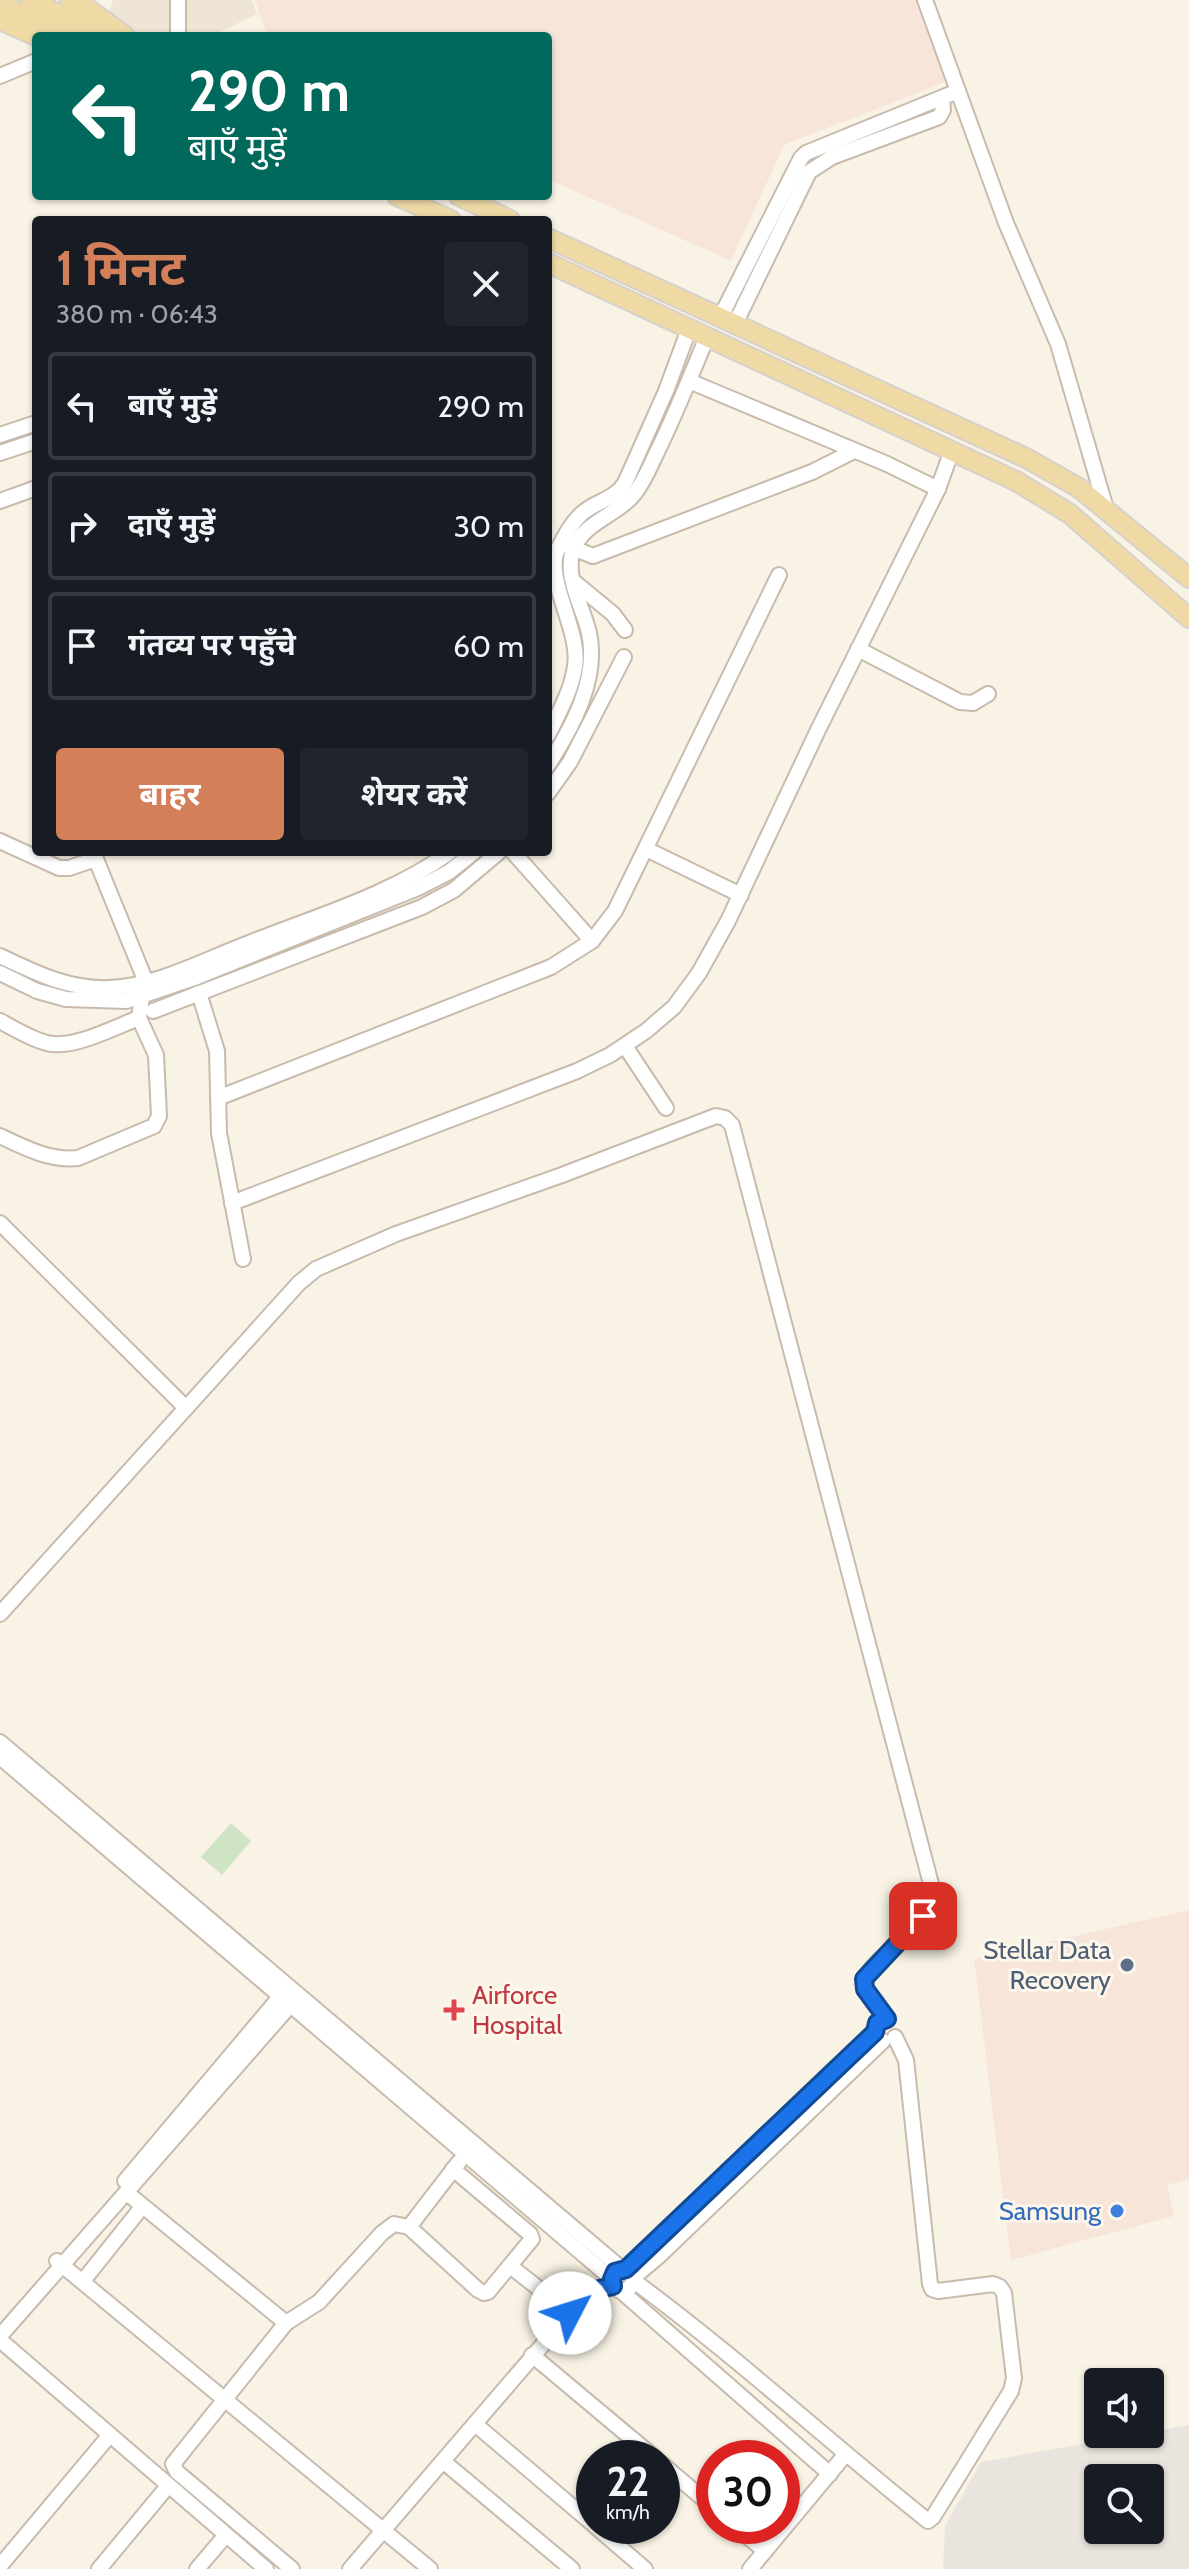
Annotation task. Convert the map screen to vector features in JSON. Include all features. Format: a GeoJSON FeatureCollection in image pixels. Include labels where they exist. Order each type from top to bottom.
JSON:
{"type":"FeatureCollection","features":[{"type":"Feature","properties":{"kind":"main road"},"geometry":{"type":"LineString","coordinates":[[30,0],[66,21]]}},
{"type":"Feature","properties":{"kind":"main road"},"geometry":{"type":"LineString","coordinates":[[0,4],[66,21],[95,32]]}},
{"type":"Feature","properties":{"kind":"main road"},"geometry":{"type":"LineString","coordinates":[[66,21],[84,6],[120,32]]}},
{"type":"Feature","properties":{"kind":"main road"},"geometry":{"type":"LineString","coordinates":[[0,20],[32,34]]}},
{"type":"Feature","properties":{"kind":"main road"},"geometry":{"type":"LineString","coordinates":[[406,200],[442,216]]}},
{"type":"Feature","properties":{"kind":"main road"},"geometry":{"type":"LineString","coordinates":[[468,200],[502,216]]}},
{"type":"Feature","properties":{"kind":"main road"},"geometry":{"type":"LineString","coordinates":[[552,240],[1028,459],[1079,488],[1189,578]]}},
{"type":"Feature","properties":{"kind":"main road"},"geometry":{"type":"LineString","coordinates":[[552,265],[1016,481],[1070,514],[1189,618]]}},
{"type":"Feature","properties":{"kind":"main road"},"geometry":{"type":"LineString","coordinates":[[1016,481],[1028,459]]}},
{"type":"Feature","properties":{"kind":"street"},"geometry":{"type":"LineString","coordinates":[[178,0],[178,32]]}},
{"type":"Feature","properties":{"kind":"street"},"geometry":{"type":"LineString","coordinates":[[925,0],[1006,223],[1058,344],[1107,512]]}},
{"type":"Feature","properties":{"kind":"street"},"geometry":{"type":"LineString","coordinates":[[0,76],[32,63]]}},
{"type":"Feature","properties":{"kind":"street"},"geometry":{"type":"LineString","coordinates":[[728,321],[809,172],[958,91]]}},
{"type":"Feature","properties":{"kind":"street"},"geometry":{"type":"LineString","coordinates":[[728,321],[795,165],[806,153],[883,130]]}},
{"type":"Feature","properties":{"kind":"street"},"geometry":{"type":"LineString","coordinates":[[795,165],[809,172]]}},
{"type":"Feature","properties":{"kind":"street"},"geometry":{"type":"LineString","coordinates":[[552,758],[569,730],[590,668],[589,635],[572,579],[568,546],[575,520],[622,489],[666,391],[689,329]]}},
{"type":"Feature","properties":{"kind":"street"},"geometry":{"type":"LineString","coordinates":[[552,726],[576,665],[571,630],[555,570],[556,554],[623,506],[637,490],[682,398],[707,337]]}},
{"type":"Feature","properties":{"kind":"street"},"geometry":{"type":"LineString","coordinates":[[689,381],[905,472],[938,489]]}},
{"type":"Feature","properties":{"kind":"street"},"geometry":{"type":"LineString","coordinates":[[666,391],[682,398]]}},
{"type":"Feature","properties":{"kind":"street"},"geometry":{"type":"LineString","coordinates":[[0,435],[32,424]]}},
{"type":"Feature","properties":{"kind":"street"},"geometry":{"type":"LineString","coordinates":[[0,453],[32,442]]}},
{"type":"Feature","properties":{"kind":"street"},"geometry":{"type":"LineString","coordinates":[[232,1203],[577,1071],[625,1046],[674,1007],[687,990],[741,895],[938,489],[952,450]]}},
{"type":"Feature","properties":{"kind":"street"},"geometry":{"type":"LineString","coordinates":[[568,546],[593,556],[812,472],[854,451]]}},
{"type":"Feature","properties":{"kind":"street"},"geometry":{"type":"LineString","coordinates":[[0,501],[32,489]]}},
{"type":"Feature","properties":{"kind":"street"},"geometry":{"type":"LineString","coordinates":[[218,1098],[551,967],[592,941],[615,911],[779,575]]}},
{"type":"Feature","properties":{"kind":"street"},"geometry":{"type":"LineString","coordinates":[[572,579],[613,614],[625,630]]}},
{"type":"Feature","properties":{"kind":"street"},"geometry":{"type":"LineString","coordinates":[[858,649],[960,702],[973,703],[988,694]]}},
{"type":"Feature","properties":{"kind":"street"},"geometry":{"type":"LineString","coordinates":[[552,787],[570,762],[624,657]]}},
{"type":"Feature","properties":{"kind":"street"},"geometry":{"type":"LineString","coordinates":[[0,841],[32,856]]}},
{"type":"Feature","properties":{"kind":"street"},"geometry":{"type":"LineString","coordinates":[[646,849],[741,895]]}},
{"type":"Feature","properties":{"kind":"street"},"geometry":{"type":"LineString","coordinates":[[33,856],[59,868],[69,868],[93,856]]}},
{"type":"Feature","properties":{"kind":"street"},"geometry":{"type":"LineString","coordinates":[[0,1136],[27,1149],[65,1159],[78,1158],[154,1126],[159,1116],[156,1055],[139,1018],[144,989],[95,856]]}},
{"type":"Feature","properties":{"kind":"street"},"geometry":{"type":"LineString","coordinates":[[153,1011],[422,907],[454,890],[494,856]]}},
{"type":"Feature","properties":{"kind":"street"},"geometry":{"type":"LineString","coordinates":[[517,856],[592,941]]}},
{"type":"Feature","properties":{"kind":"street"},"geometry":{"type":"LineString","coordinates":[[0,973],[37,991],[66,999],[126,1001],[144,989],[190,973],[376,893],[441,859]]}},
{"type":"Feature","properties":{"kind":"street"},"geometry":{"type":"LineString","coordinates":[[0,956],[57,982],[82,988],[144,989]]}},
{"type":"Feature","properties":{"kind":"street"},"geometry":{"type":"LineString","coordinates":[[190,973],[217,1051],[219,1133],[243,1259]]}},
{"type":"Feature","properties":{"kind":"street"},"geometry":{"type":"LineString","coordinates":[[0,1021],[48,1044],[59,1045],[73,1043],[139,1018]]}},
{"type":"Feature","properties":{"kind":"street"},"geometry":{"type":"LineString","coordinates":[[625,1046],[666,1108]]}},
{"type":"Feature","properties":{"kind":"street"},"geometry":{"type":"LineString","coordinates":[[0,1614],[299,1283],[316,1269],[396,1234],[716,1116],[729,1120],[931,1884],[930,1901],[923,1916],[864,1979],[865,1989],[887,2019],[877,2023],[884,2037],[906,2060],[930,2284],[932,2289],[938,2291],[993,2284],[1000,2287],[1004,2293],[1014,2385],[936,2513],[928,2521],[669,2307],[623,2279]]}},
{"type":"Feature","properties":{"kind":"street"},"geometry":{"type":"LineString","coordinates":[[0,1223],[186,1408]]}},
{"type":"Feature","properties":{"kind":"street"},"geometry":{"type":"LineString","coordinates":[[0,1742],[290,1996],[623,2279],[830,2474]]}},
{"type":"Feature","properties":{"kind":"street"},"geometry":{"type":"LineString","coordinates":[[0,1757],[290,1996]]}},
{"type":"Feature","properties":{"kind":"street"},"geometry":{"type":"LineString","coordinates":[[266,2569],[109,2436],[0,2338],[43,2285],[45,2277],[127,2193],[290,1996]]}},
{"type":"Feature","properties":{"kind":"street"},"geometry":{"type":"LineString","coordinates":[[61,2264],[290,1996]]}},
{"type":"Feature","properties":{"kind":"street"},"geometry":{"type":"LineString","coordinates":[[350,2569],[570,2313],[595,2290],[623,2279],[670,2246],[884,2037]]}},
{"type":"Feature","properties":{"kind":"street"},"geometry":{"type":"LineString","coordinates":[[409,2227],[470,2149]]}},
{"type":"Feature","properties":{"kind":"street"},"geometry":{"type":"LineString","coordinates":[[292,2569],[177,2472],[173,2464],[286,2323],[319,2302],[382,2233],[394,2224],[409,2227],[484,2293],[510,2266],[532,2239],[530,2234],[453,2169]]}},
{"type":"Feature","properties":{"kind":"street"},"geometry":{"type":"LineString","coordinates":[[127,2193],[286,2323]]}},
{"type":"Feature","properties":{"kind":"street"},"geometry":{"type":"LineString","coordinates":[[83,2281],[142,2207]]}},
{"type":"Feature","properties":{"kind":"street"},"geometry":{"type":"LineString","coordinates":[[61,2264],[430,2569]]}},
{"type":"Feature","properties":{"kind":"street"},"geometry":{"type":"LineString","coordinates":[[510,2266],[570,2313]]}},
{"type":"Feature","properties":{"kind":"street"},"geometry":{"type":"LineString","coordinates":[[532,2355],[634,2440]]}},
{"type":"Feature","properties":{"kind":"street"},"geometry":{"type":"LineString","coordinates":[[475,2424],[576,2511]]}},
{"type":"Feature","properties":{"kind":"street"},"geometry":{"type":"LineString","coordinates":[[0,2566],[109,2436]]}},
{"type":"Feature","properties":{"kind":"street"},"geometry":{"type":"LineString","coordinates":[[750,2569],[845,2455]]}},
{"type":"Feature","properties":{"kind":"street"},"geometry":{"type":"LineString","coordinates":[[444,2462],[572,2569]]}},
{"type":"Feature","properties":{"kind":"street"},"geometry":{"type":"LineString","coordinates":[[680,2479],[696,2493]]}},
{"type":"Feature","properties":{"kind":"street"},"geometry":{"type":"LineString","coordinates":[[99,2569],[168,2486]]}},
{"type":"Feature","properties":{"kind":"street"},"geometry":{"type":"LineString","coordinates":[[197,2569],[226,2535]]}},
{"type":"Feature","properties":{"kind":"street"},"geometry":{"type":"LineString","coordinates":[[615,2544],[645,2569]]}},
{"type":"Feature","properties":{"kind":"street"},"geometry":{"type":"LineString","coordinates":[[757,2544],[765,2551]]}},
{"type":"Feature","properties":{"kind":"shaded area"},"geometry":{"type":"Polygon","coordinates":[[[113,0],[252,0],[257,14],[220,32],[134,32],[106,20],[113,0]]]}},
{"type":"Feature","properties":{"kind":"shaded area"},"geometry":{"type":"Polygon","coordinates":[[[255,0],[917,0],[948,81],[784,145],[731,261],[552,181],[552,32],[266,32],[255,0]]]}},
{"type":"Feature","properties":{"kind":"shaded area"},"geometry":{"type":"Polygon","coordinates":[[[1189,1910],[1189,2179],[1167,2185],[1174,2216],[1011,2260],[974,1959],[1189,1910]]]}},
{"type":"Feature","properties":{"kind":"shaded area"},"geometry":{"type":"Polygon","coordinates":[[[1189,2425],[1189,2569],[943,2569],[945,2526],[981,2462],[1084,2444],[1084,2448],[1164,2448],[1164,2429],[1189,2425]]]}},
{"type":"Feature","properties":{"kind":"green space"},"geometry":{"type":"Polygon","coordinates":[[[231,1823],[251,1841],[222,1875],[201,1857],[231,1823]]]}},
{"type":"Feature","properties":{"kind":"place","name":"Stellar Data Recovery"},"geometry":{"type":"Point","coordinates":[1127,1965]}},
{"type":"Feature","properties":{"kind":"place","name":"Airforce Hospital"},"geometry":{"type":"Point","coordinates":[454,2010]}},
{"type":"Feature","properties":{"kind":"place","name":"Samsung"},"geometry":{"type":"Point","coordinates":[1117,2211]}},
{"type":"Feature","properties":{"kind":"route"},"geometry":{"type":"LineString","coordinates":[[570,2313],[595,2290],[613,2286],[615,2272],[626,2269],[875,2032],[877,2023],[887,2019],[865,1989],[864,1979],[916,1927],[923,1916]]}}]}
